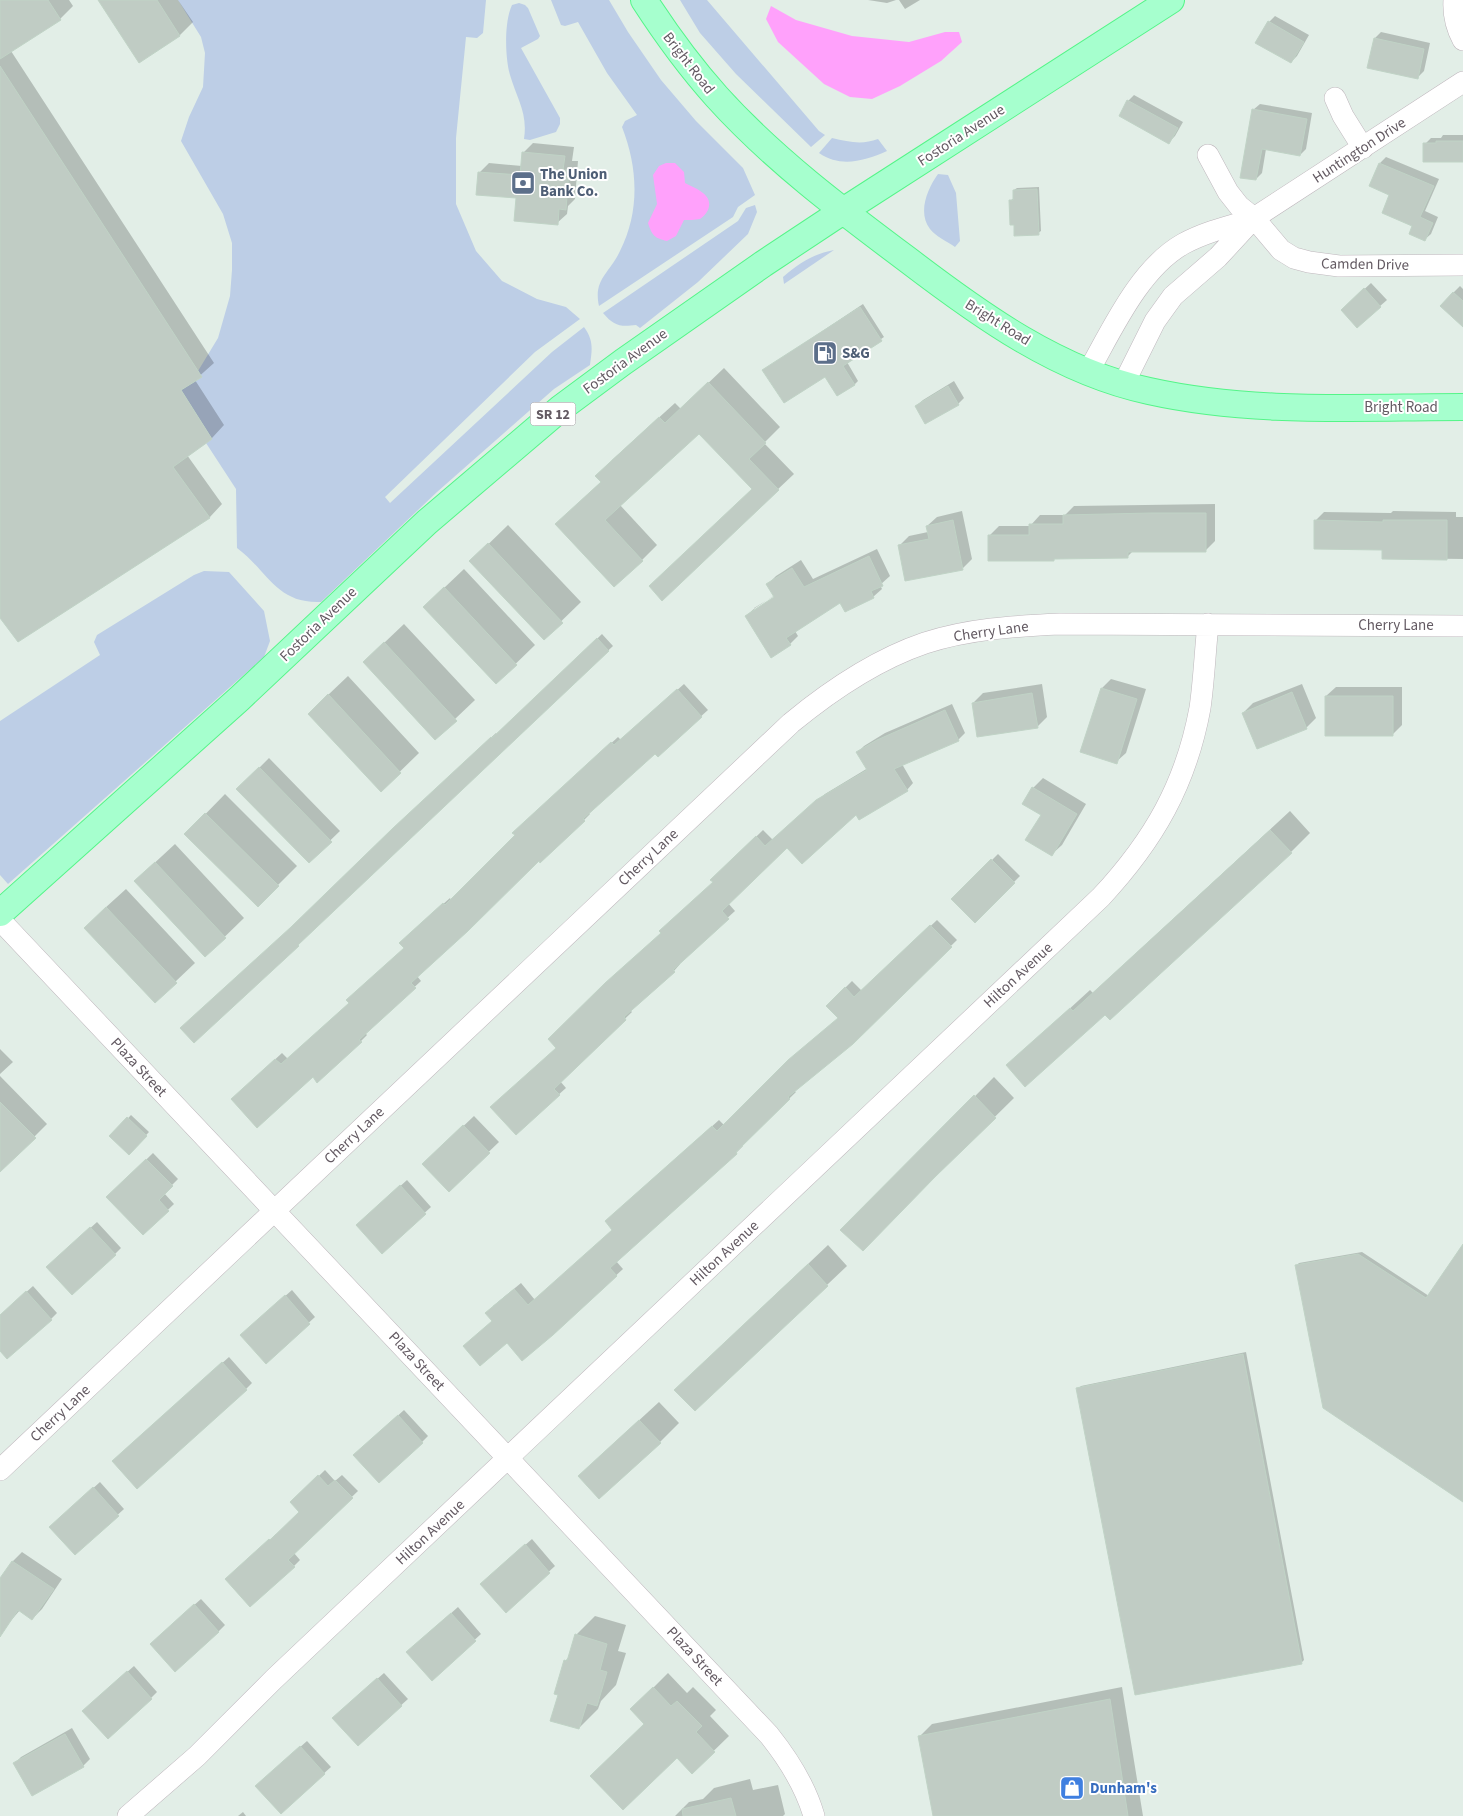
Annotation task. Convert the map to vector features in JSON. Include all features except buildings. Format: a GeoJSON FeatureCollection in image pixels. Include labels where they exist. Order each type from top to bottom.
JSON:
{"type":"FeatureCollection","features":[{"type":"Feature","properties":{"kind":"main road","name":"Bright Road"},"geometry":{"type":"LineString","coordinates":[[644,0],[688,63],[724,104],[782,161],[843,210],[976,310],[1054,357],[1122,384],[1148,391],[1208,402],[1258,406],[1463,408]]}},
{"type":"Feature","properties":{"kind":"main road","name":"Fostoria Avenue"},"geometry":{"type":"LineString","coordinates":[[0,913],[239,699],[421,528],[560,408],[763,264],[843,210],[1171,0]]}},
{"type":"Feature","properties":{"kind":"street"},"geometry":{"type":"LineString","coordinates":[[1454,0],[1453,10],[1456,25],[1463,40]]}},
{"type":"Feature","properties":{"kind":"street","name":"Huntington Drive"},"geometry":{"type":"LineString","coordinates":[[1122,384],[1154,321],[1173,296],[1218,257],[1254,218],[1463,82]]}},
{"type":"Feature","properties":{"kind":"street"},"geometry":{"type":"LineString","coordinates":[[1335,98],[1343,116],[1362,148]]}},
{"type":"Feature","properties":{"kind":"street","name":"Camden Drive"},"geometry":{"type":"LineString","coordinates":[[1208,155],[1228,192],[1239,206],[1254,218],[1281,250],[1294,258],[1339,266],[1463,265]]}},
{"type":"Feature","properties":{"kind":"street","name":"Huntington Drive"},"geometry":{"type":"LineString","coordinates":[[1088,372],[1129,301],[1157,264],[1181,245],[1208,232],[1254,218]]}},
{"type":"Feature","properties":{"kind":"street","name":"Cherry Lane"},"geometry":{"type":"LineString","coordinates":[[0,1470],[791,723],[815,703],[847,681],[880,662],[923,644],[983,630],[1014,626],[1060,624],[1208,624],[1463,626]]}},
{"type":"Feature","properties":{"kind":"street","name":"Hilton Avenue"},"geometry":{"type":"LineString","coordinates":[[128,1816],[197,1756],[274,1679],[1101,897],[1122,874],[1159,823],[1174,796],[1185,767],[1200,706],[1208,624]]}},
{"type":"Feature","properties":{"kind":"street","name":"Plaza Street"},"geometry":{"type":"LineString","coordinates":[[0,920],[769,1735],[788,1759],[803,1785],[814,1816]]}},
{"type":"Feature","properties":{"kind":"shaded area"},"geometry":{"type":"Polygon","coordinates":[[[178,0],[486,0],[483,33],[477,38],[466,37],[456,138],[456,204],[476,251],[502,281],[537,299],[566,307],[580,319],[535,352],[385,497],[390,503],[552,352],[584,327],[591,341],[590,365],[554,389],[437,492],[321,602],[293,598],[283,592],[237,548],[236,489],[206,443],[212,439],[181,390],[202,377],[198,371],[218,338],[230,296],[232,243],[223,214],[181,141],[189,117],[203,87],[205,53],[201,37],[178,0]]]}},
{"type":"Feature","properties":{"kind":"shaded area"},"geometry":{"type":"Polygon","coordinates":[[[551,0],[609,0],[628,32],[661,80],[696,121],[743,168],[755,195],[738,207],[733,217],[599,306],[598,289],[600,283],[620,251],[631,221],[634,205],[634,174],[622,127],[625,121],[637,115],[607,73],[578,22],[565,26],[561,25],[551,0]]]}},
{"type":"Feature","properties":{"kind":"shaded area"},"geometry":{"type":"Polygon","coordinates":[[[680,0],[707,0],[819,131],[825,135],[811,147],[736,74],[700,33],[680,0]]]}},
{"type":"Feature","properties":{"kind":"shaded area"},"geometry":{"type":"Polygon","coordinates":[[[519,3],[528,8],[540,36],[521,48],[560,118],[560,124],[556,132],[530,140],[524,139],[523,114],[510,75],[507,59],[506,40],[509,12],[512,5],[519,3]]]}},
{"type":"Feature","properties":{"kind":"shaded area"},"geometry":{"type":"Polygon","coordinates":[[[771,6],[796,20],[852,36],[909,42],[945,32],[959,32],[962,42],[941,61],[900,86],[872,99],[850,97],[824,84],[778,42],[766,19],[771,6]]]}},
{"type":"Feature","properties":{"kind":"shaded area"},"geometry":{"type":"Polygon","coordinates":[[[832,138],[850,142],[878,139],[887,151],[870,158],[853,161],[844,162],[827,158],[819,153],[832,138]]]}},
{"type":"Feature","properties":{"kind":"shaded area"},"geometry":{"type":"Polygon","coordinates":[[[666,163],[675,163],[684,172],[685,183],[703,193],[709,200],[707,211],[700,219],[684,220],[676,236],[667,241],[659,239],[654,235],[648,223],[657,204],[653,175],[659,166],[666,163]]]}},
{"type":"Feature","properties":{"kind":"shaded area"},"geometry":{"type":"Polygon","coordinates":[[[938,174],[948,175],[956,193],[960,241],[955,247],[932,232],[924,215],[925,200],[938,174]]]}},
{"type":"Feature","properties":{"kind":"shaded area"},"geometry":{"type":"Polygon","coordinates":[[[755,205],[757,212],[748,234],[698,282],[640,328],[636,325],[618,325],[603,313],[738,221],[746,208],[755,205]]]}},
{"type":"Feature","properties":{"kind":"shaded area"},"geometry":{"type":"Polygon","coordinates":[[[834,250],[784,284],[783,277],[801,263],[819,254],[834,250]]]}},
{"type":"Feature","properties":{"kind":"shaded area"},"geometry":{"type":"Polygon","coordinates":[[[204,571],[229,572],[264,611],[270,641],[264,657],[8,884],[0,875],[0,721],[100,655],[94,642],[97,635],[194,575],[204,571]]]}},
{"type":"Feature","properties":{"kind":"place","name":"The Union Bank Co."},"geometry":{"type":"Point","coordinates":[523,183]}},
{"type":"Feature","properties":{"kind":"place","name":"S&G"},"geometry":{"type":"Point","coordinates":[825,353]}},
{"type":"Feature","properties":{"kind":"place","name":"Dunham's"},"geometry":{"type":"Point","coordinates":[1072,1788]}}]}
